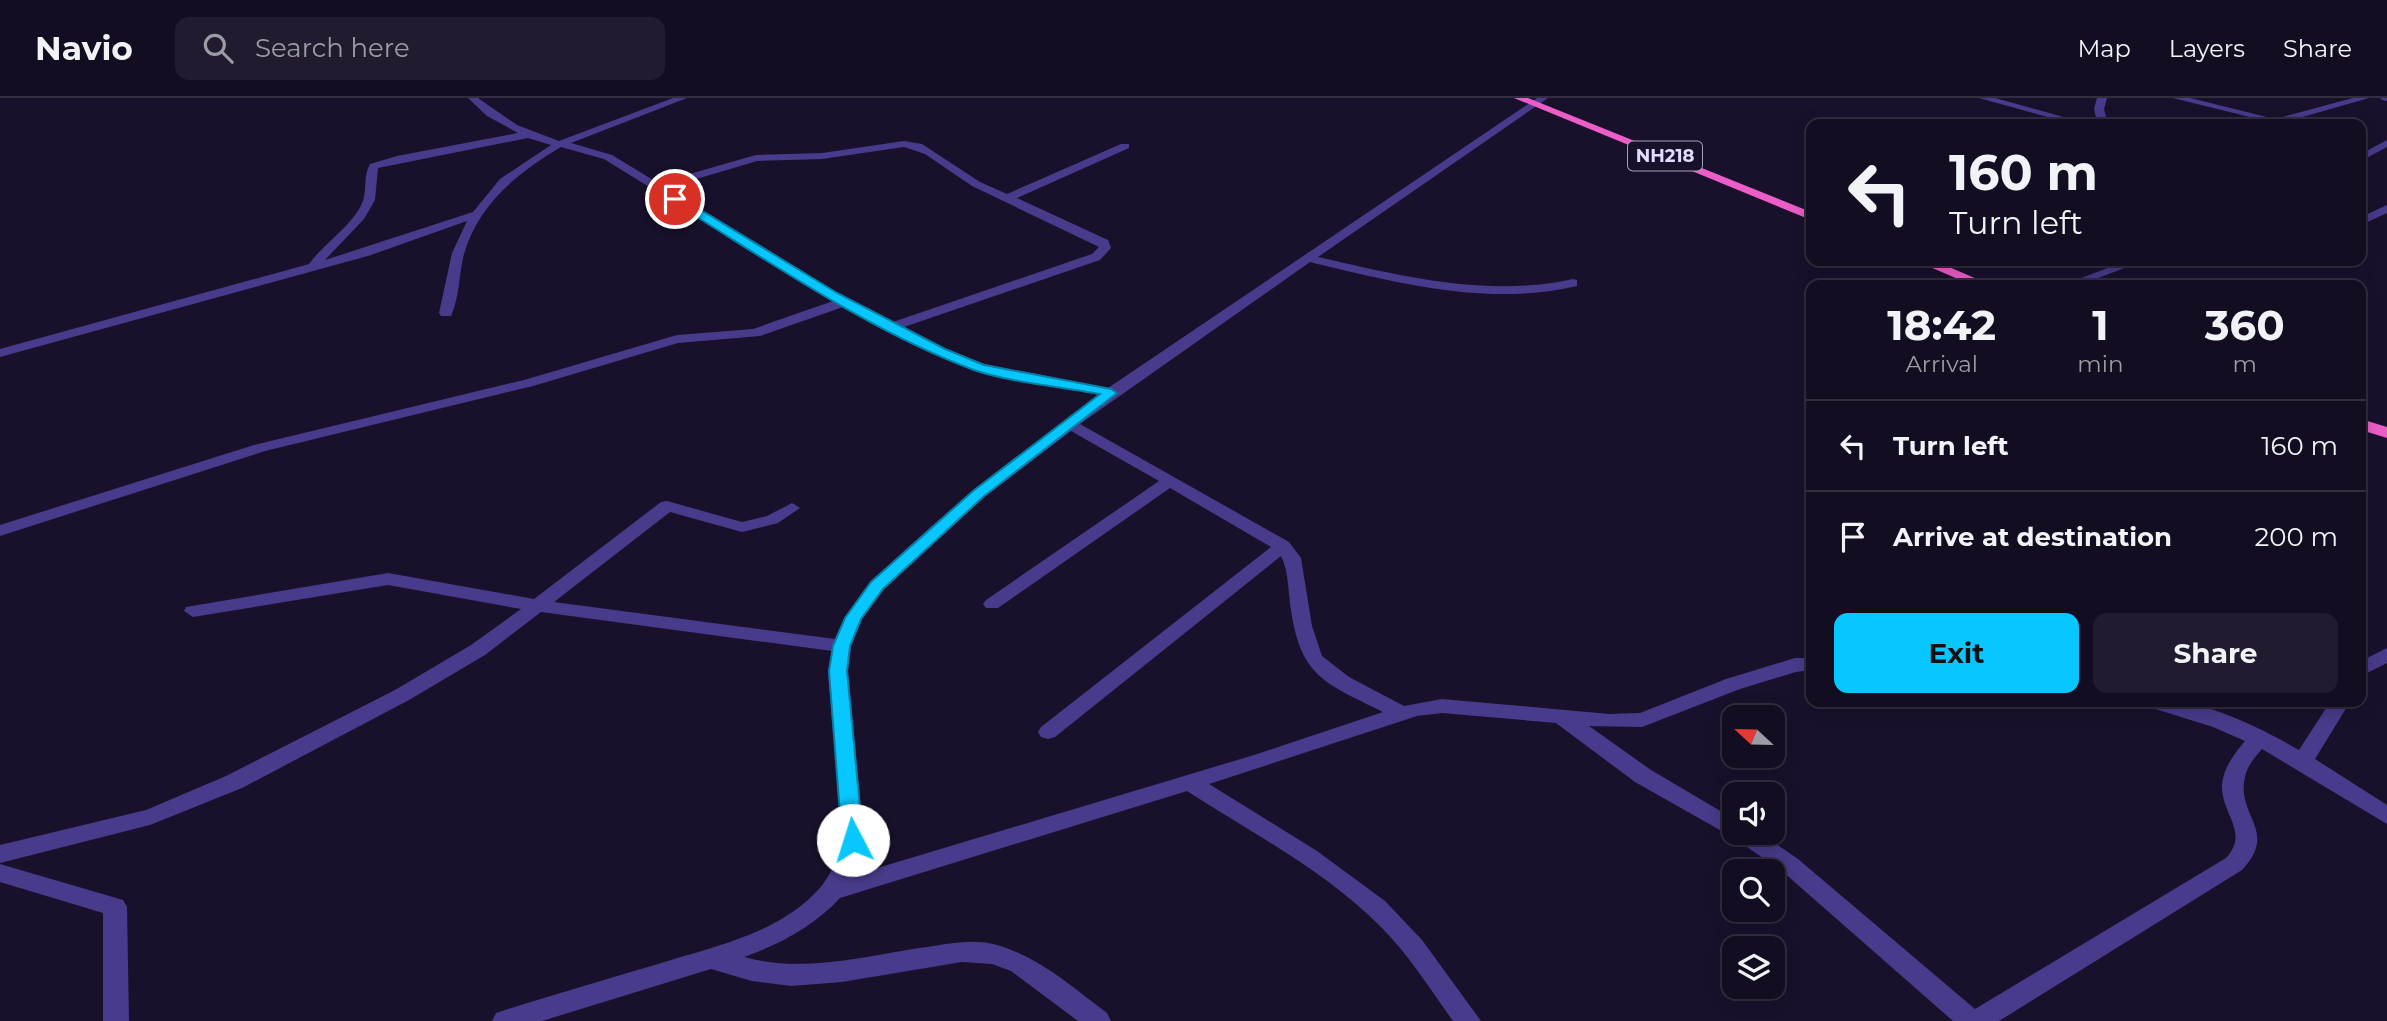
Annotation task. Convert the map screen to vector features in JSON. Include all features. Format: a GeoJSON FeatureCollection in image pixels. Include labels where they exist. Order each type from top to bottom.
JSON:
{"type":"FeatureCollection","features":[{"type":"Feature","properties":{"kind":"highway","name":"NH218"},"geometry":{"type":"LineString","coordinates":[[1532,100],[1806,214]]}},
{"type":"Feature","properties":{"kind":"highway"},"geometry":{"type":"LineString","coordinates":[[1936,266],[1971,280]]}},
{"type":"Feature","properties":{"kind":"highway"},"geometry":{"type":"LineString","coordinates":[[2366,426],[2387,433]]}},
{"type":"Feature","properties":{"kind":"street"},"geometry":{"type":"LineString","coordinates":[[473,98],[493,115],[531,134],[559,144],[596,151],[844,302],[940,352],[981,368],[1111,393]]}},
{"type":"Feature","properties":{"kind":"street"},"geometry":{"type":"LineString","coordinates":[[446,313],[464,236],[491,194],[514,173],[559,144],[594,128],[682,98]]}},
{"type":"Feature","properties":{"kind":"street"},"geometry":{"type":"LineString","coordinates":[[1984,98],[2065,119]]}},
{"type":"Feature","properties":{"kind":"street"},"geometry":{"type":"LineString","coordinates":[[2100,98],[2100,119]]}},
{"type":"Feature","properties":{"kind":"street"},"geometry":{"type":"LineString","coordinates":[[2178,98],[2263,119]]}},
{"type":"Feature","properties":{"kind":"street"},"geometry":{"type":"LineString","coordinates":[[2286,119],[2364,98]]}},
{"type":"Feature","properties":{"kind":"street"},"geometry":{"type":"LineString","coordinates":[[505,1021],[710,958],[772,934],[803,917],[833,891],[848,867],[853,840],[838,671],[842,646],[853,618],[877,585],[978,494],[1111,393],[1532,100]]}},
{"type":"Feature","properties":{"kind":"street"},"geometry":{"type":"LineString","coordinates":[[314,266],[325,251],[358,219],[369,200],[371,171],[374,166],[397,159],[531,134]]}},
{"type":"Feature","properties":{"kind":"street"},"geometry":{"type":"LineString","coordinates":[[2366,155],[2387,143]]}},
{"type":"Feature","properties":{"kind":"street"},"geometry":{"type":"LineString","coordinates":[[657,187],[756,158],[822,156],[904,144],[918,146],[976,184],[1006,199],[1098,239],[1105,248],[1096,257],[892,327]]}},
{"type":"Feature","properties":{"kind":"street"},"geometry":{"type":"LineString","coordinates":[[1006,199],[1125,146]]}},
{"type":"Feature","properties":{"kind":"street"},"geometry":{"type":"LineString","coordinates":[[2366,219],[2387,208]]}},
{"type":"Feature","properties":{"kind":"street"},"geometry":{"type":"LineString","coordinates":[[0,353],[408,240],[477,214]]}},
{"type":"Feature","properties":{"kind":"street"},"geometry":{"type":"LineString","coordinates":[[1307,258],[1384,275],[1475,288],[1539,289],[1573,283]]}},
{"type":"Feature","properties":{"kind":"street"},"geometry":{"type":"LineString","coordinates":[[2083,280],[2123,266]]}},
{"type":"Feature","properties":{"kind":"street"},"geometry":{"type":"LineString","coordinates":[[0,531],[260,448],[528,383],[677,340],[755,333],[844,302]]}},
{"type":"Feature","properties":{"kind":"street"},"geometry":{"type":"LineString","coordinates":[[1070,424],[1283,546],[1292,558],[1308,647],[1315,662],[1329,673],[1403,713]]}},
{"type":"Feature","properties":{"kind":"street"},"geometry":{"type":"LineString","coordinates":[[992,604],[1170,481]]}},
{"type":"Feature","properties":{"kind":"street"},"geometry":{"type":"LineString","coordinates":[[0,854],[150,817],[234,782],[402,695],[478,650],[667,506],[738,528],[759,526],[792,508]]}},
{"type":"Feature","properties":{"kind":"street"},"geometry":{"type":"LineString","coordinates":[[1048,732],[1283,546]]}},
{"type":"Feature","properties":{"kind":"street"},"geometry":{"type":"LineString","coordinates":[[193,611],[388,579],[537,606],[842,646]]}},
{"type":"Feature","properties":{"kind":"street"},"geometry":{"type":"LineString","coordinates":[[2366,666],[2387,654]]}},
{"type":"Feature","properties":{"kind":"street"},"geometry":{"type":"LineString","coordinates":[[833,891],[1189,783],[1403,713],[1442,706],[1609,722],[1642,720],[1733,684],[1795,665],[1806,664]]}},
{"type":"Feature","properties":{"kind":"street"},"geometry":{"type":"LineString","coordinates":[[2177,707],[2260,737],[2303,760],[2387,816]]}},
{"type":"Feature","properties":{"kind":"street"},"geometry":{"type":"LineString","coordinates":[[2303,760],[2337,707]]}},
{"type":"Feature","properties":{"kind":"street"},"geometry":{"type":"LineString","coordinates":[[1560,717],[1643,776],[1722,822]]}},
{"type":"Feature","properties":{"kind":"street"},"geometry":{"type":"LineString","coordinates":[[1761,845],[1790,864],[1974,1021],[2246,855],[2249,841],[2233,787],[2236,770],[2260,737]]}},
{"type":"Feature","properties":{"kind":"street"},"geometry":{"type":"LineString","coordinates":[[1189,783],[1338,877],[1379,910],[1468,1021]]}},
{"type":"Feature","properties":{"kind":"street"},"geometry":{"type":"LineString","coordinates":[[0,873],[115,907],[116,1021]]}},
{"type":"Feature","properties":{"kind":"street"},"geometry":{"type":"LineString","coordinates":[[710,958],[752,970],[792,975],[842,971],[962,952],[992,954],[1020,964],[1098,1021]]}},
{"type":"Feature","properties":{"kind":"route"},"geometry":{"type":"LineString","coordinates":[[675,199],[833,296],[940,352],[981,368],[1111,393],[978,494],[877,585],[853,618],[842,646],[838,671],[853,840]]}}]}
